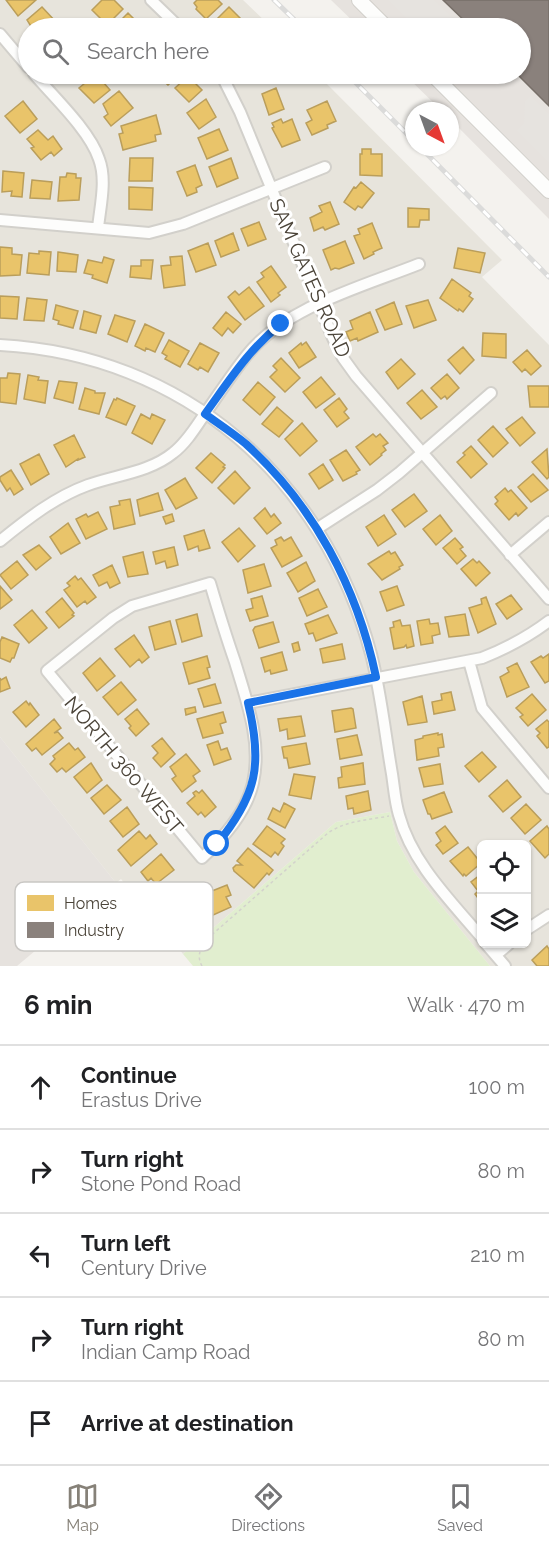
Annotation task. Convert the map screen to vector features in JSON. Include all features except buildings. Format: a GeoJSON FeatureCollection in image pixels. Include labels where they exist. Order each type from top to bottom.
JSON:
{"type":"FeatureCollection","features":[{"type":"Feature","properties":{"kind":"street"},"geometry":{"type":"LineString","coordinates":[[151,0],[170,18]]}},
{"type":"Feature","properties":{"kind":"street"},"geometry":{"type":"LineString","coordinates":[[359,0],[377,18]]}},
{"type":"Feature","properties":{"kind":"street"},"geometry":{"type":"LineString","coordinates":[[0,34],[18,55]]}},
{"type":"Feature","properties":{"kind":"street"},"geometry":{"type":"LineString","coordinates":[[43,84],[85,134],[99,159],[103,184],[98,228]]}},
{"type":"Feature","properties":{"kind":"street","name":"SAM GATES ROAD"},"geometry":{"type":"LineString","coordinates":[[226,84],[240,112],[343,358],[422,454],[549,599]]}},
{"type":"Feature","properties":{"kind":"street"},"geometry":{"type":"LineString","coordinates":[[442,84],[549,191]]}},
{"type":"Feature","properties":{"kind":"street"},"geometry":{"type":"LineString","coordinates":[[0,220],[149,232],[166,230],[325,167]]}},
{"type":"Feature","properties":{"kind":"street"},"geometry":{"type":"LineString","coordinates":[[1,538],[58,499],[87,485],[159,463],[174,453],[187,439],[248,354],[281,324],[319,304],[420,264]]}},
{"type":"Feature","properties":{"kind":"street"},"geometry":{"type":"LineString","coordinates":[[0,345],[65,353],[102,363],[142,378],[174,394],[245,443],[298,500],[318,528],[336,560],[354,603],[376,677],[399,815],[413,851],[432,879],[477,932]]}},
{"type":"Feature","properties":{"kind":"street"},"geometry":{"type":"LineString","coordinates":[[318,528],[377,490],[491,393]]}},
{"type":"Feature","properties":{"kind":"street"},"geometry":{"type":"LineString","coordinates":[[510,555],[549,522]]}},
{"type":"Feature","properties":{"kind":"street","name":"NORTH 360 WEST"},"geometry":{"type":"LineString","coordinates":[[210,584],[248,703],[254,728],[256,757],[252,785],[230,828],[202,858],[47,672],[113,618],[132,606],[210,584]]}},
{"type":"Feature","properties":{"kind":"street"},"geometry":{"type":"LineString","coordinates":[[248,703],[469,661],[506,649],[549,621]]}},
{"type":"Feature","properties":{"kind":"street"},"geometry":{"type":"LineString","coordinates":[[469,661],[482,708],[549,788]]}},
{"type":"Feature","properties":{"kind":"street"},"geometry":{"type":"LineString","coordinates":[[531,927],[549,915]]}},
{"type":"Feature","properties":{"kind":"street"},"geometry":{"type":"LineString","coordinates":[[490,948],[505,966]]}},
{"type":"Feature","properties":{"kind":"street"},"geometry":{"type":"LineString","coordinates":[[496,955],[504,948]]}},
{"type":"Feature","properties":{"kind":"path"},"geometry":{"type":"LineString","coordinates":[[213,934],[337,827],[399,815]]}},
{"type":"Feature","properties":{"kind":"path"},"geometry":{"type":"LineString","coordinates":[[200,951],[199,960],[202,966]]}},
{"type":"Feature","properties":{"kind":"shaded area"},"geometry":{"type":"Polygon","coordinates":[[[0,0],[243,0],[262,18],[18,18],[18,84],[327,84],[502,260],[482,277],[549,345],[549,966],[490,966],[414,872],[397,841],[390,812],[336,822],[213,928],[213,882],[123,882],[121,879],[117,882],[0,737],[0,0]]]}},
{"type":"Feature","properties":{"kind":"shaded area"},"geometry":{"type":"Polygon","coordinates":[[[331,0],[549,0],[549,219],[459,128],[459,102],[433,102],[414,84],[531,84],[531,18],[350,18],[331,0]]]}},
{"type":"Feature","properties":{"kind":"shaded area"},"geometry":{"type":"Polygon","coordinates":[[[389,0],[434,0],[453,18],[407,18],[389,0]]]}},
{"type":"Feature","properties":{"kind":"shaded area"},"geometry":{"type":"Polygon","coordinates":[[[530,96],[549,115],[549,162],[517,130],[524,123],[525,101],[530,96]]]}},
{"type":"Feature","properties":{"kind":"shaded area"},"geometry":{"type":"Polygon","coordinates":[[[0,737],[115,882],[15,882],[15,951],[35,951],[17,966],[0,966],[0,737]]]}},
{"type":"Feature","properties":{"kind":"green space"},"geometry":{"type":"Polygon","coordinates":[[[390,812],[397,841],[414,872],[490,966],[193,966],[183,954],[186,951],[213,951],[213,928],[336,822],[390,812]]]}},
{"type":"Feature","properties":{"kind":"railway"},"geometry":{"type":"LineString","coordinates":[[274,0],[293,18]]}},
{"type":"Feature","properties":{"kind":"railway"},"geometry":{"type":"LineString","coordinates":[[357,84],[405,132]]}},
{"type":"Feature","properties":{"kind":"railway"},"geometry":{"type":"LineString","coordinates":[[429,156],[549,277]]}},
{"type":"Feature","properties":{"kind":"route"},"geometry":{"type":"LineString","coordinates":[[217,844],[230,828],[252,785],[256,757],[254,728],[248,703],[376,677],[351,594],[318,528],[277,475],[245,443],[205,414],[248,354],[281,324]]}}]}
